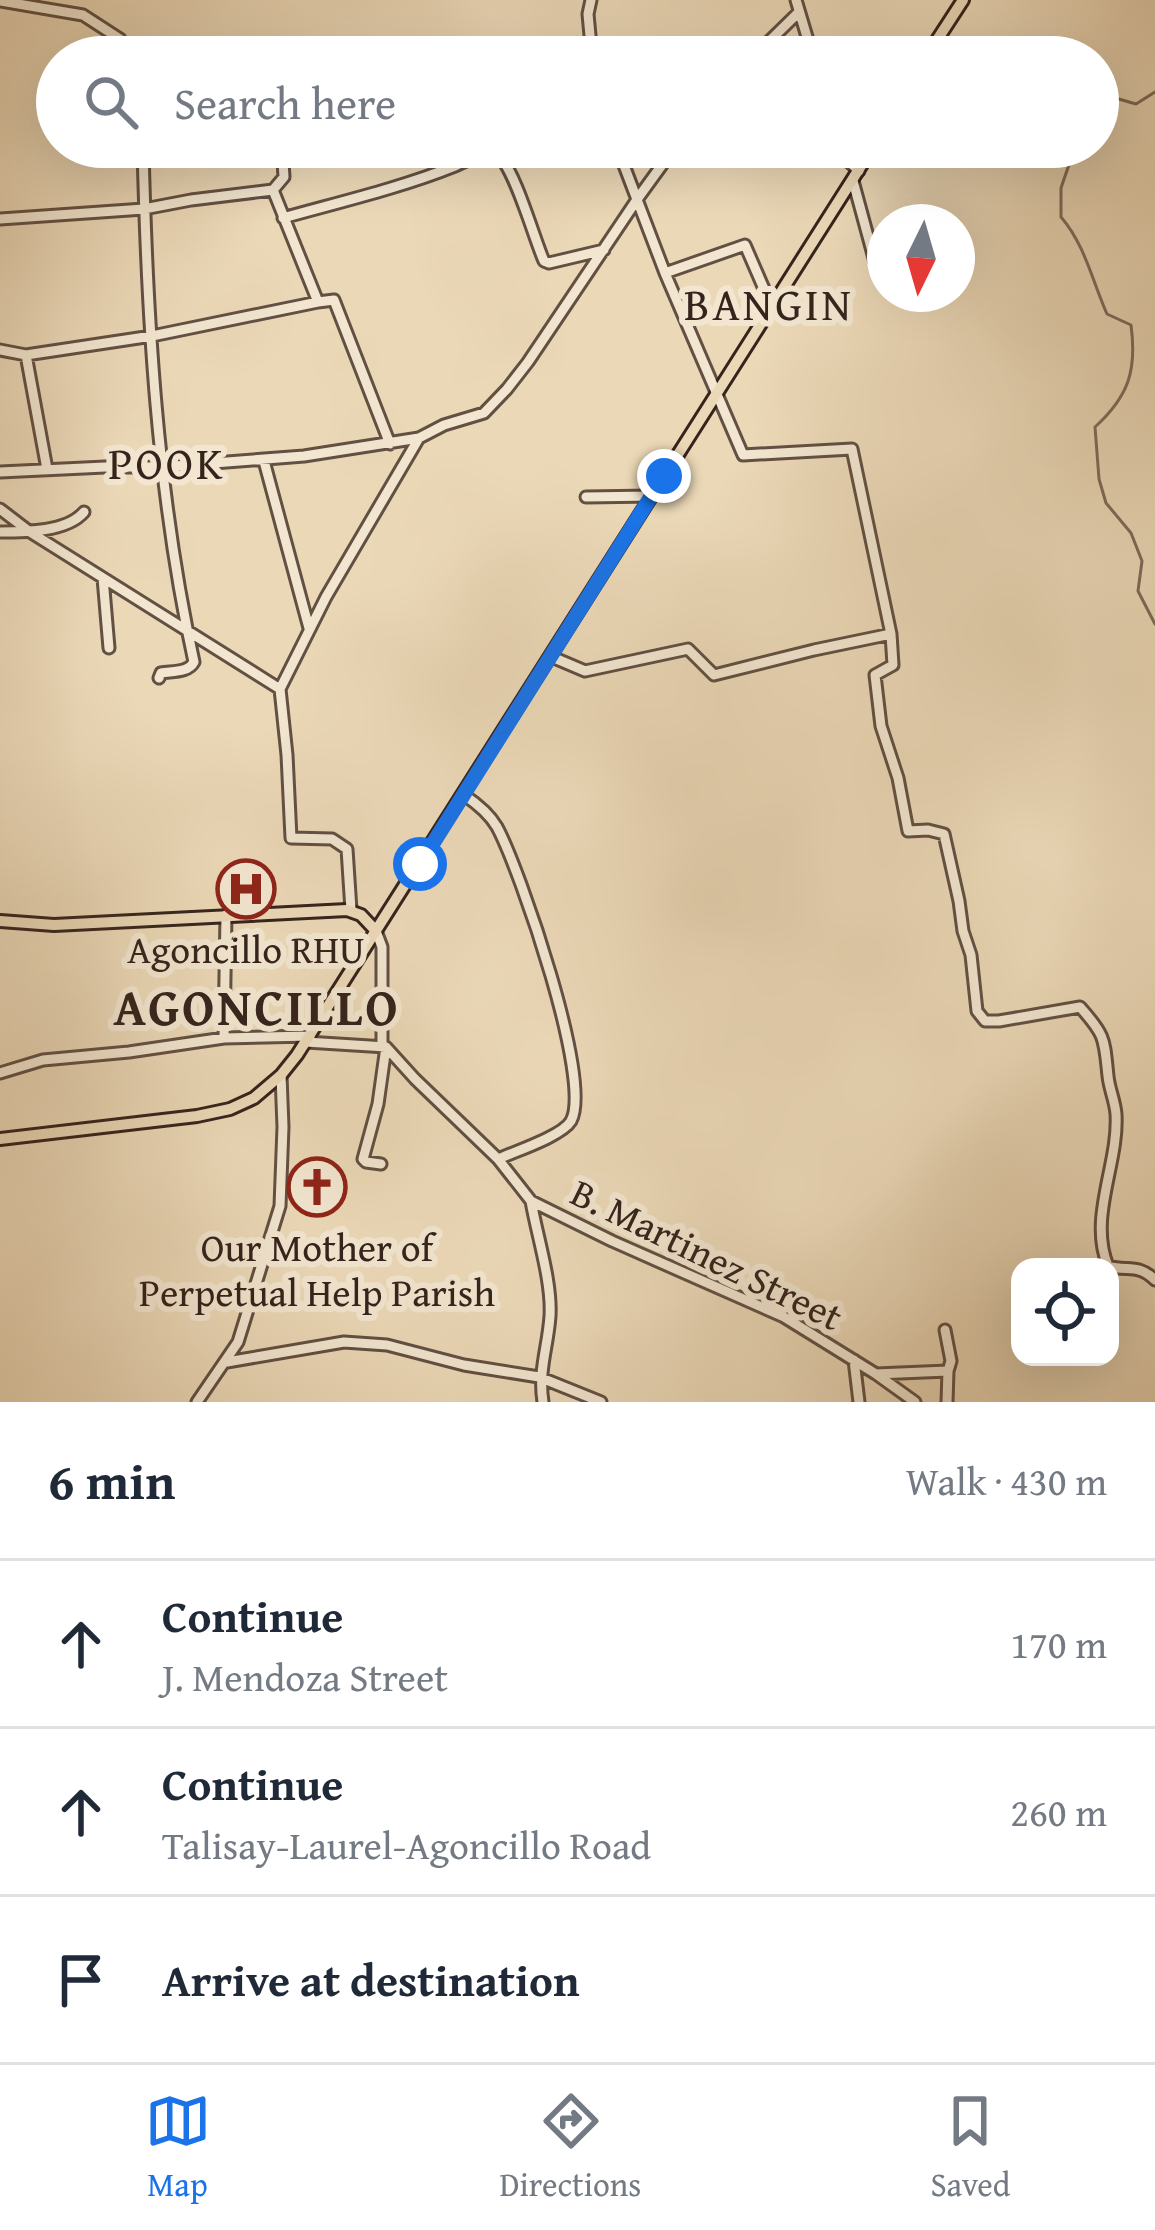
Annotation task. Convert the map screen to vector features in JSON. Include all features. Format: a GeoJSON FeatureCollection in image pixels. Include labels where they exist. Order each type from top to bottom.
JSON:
{"type":"FeatureCollection","features":[{"type":"Feature","properties":{"kind":"main road"},"geometry":{"type":"LineString","coordinates":[[940,36],[963,0]]}},
{"type":"Feature","properties":{"kind":"main road"},"geometry":{"type":"LineString","coordinates":[[0,1138],[230,1109],[254,1098],[281,1075],[861,168]]}},
{"type":"Feature","properties":{"kind":"main road"},"geometry":{"type":"LineString","coordinates":[[0,921],[54,926],[351,910],[376,931]]}},
{"type":"Feature","properties":{"kind":"street"},"geometry":{"type":"LineString","coordinates":[[590,36],[591,0]]}},
{"type":"Feature","properties":{"kind":"street"},"geometry":{"type":"LineString","coordinates":[[0,1],[83,16],[115,36]]}},
{"type":"Feature","properties":{"kind":"street"},"geometry":{"type":"LineString","coordinates":[[771,36],[797,6]]}},
{"type":"Feature","properties":{"kind":"street"},"geometry":{"type":"LineString","coordinates":[[797,6],[807,36]]}},
{"type":"Feature","properties":{"kind":"street"},"geometry":{"type":"LineString","coordinates":[[143,168],[162,467],[194,662],[161,673],[159,678]]}},
{"type":"Feature","properties":{"kind":"street"},"geometry":{"type":"LineString","coordinates":[[0,219],[144,209],[273,190],[284,177],[283,168]]}},
{"type":"Feature","properties":{"kind":"street"},"geometry":{"type":"LineString","coordinates":[[283,218],[449,168]]}},
{"type":"Feature","properties":{"kind":"street"},"geometry":{"type":"LineString","coordinates":[[506,168],[544,261],[605,250]]}},
{"type":"Feature","properties":{"kind":"street"},"geometry":{"type":"LineString","coordinates":[[626,168],[664,273],[743,455],[851,449],[891,634],[892,665],[875,675],[881,726],[908,831],[944,834],[971,955],[977,1011],[985,1021],[1080,1007],[1100,1029],[1116,1115],[1102,1252],[1108,1266],[1144,1270],[1155,1280]]}},
{"type":"Feature","properties":{"kind":"street"},"geometry":{"type":"LineString","coordinates":[[0,472],[264,461],[419,438],[484,413],[518,376],[660,168]]}},
{"type":"Feature","properties":{"kind":"street"},"geometry":{"type":"LineString","coordinates":[[852,168],[867,226]]}},
{"type":"Feature","properties":{"kind":"street"},"geometry":{"type":"LineString","coordinates":[[273,190],[318,302]]}},
{"type":"Feature","properties":{"kind":"street"},"geometry":{"type":"LineString","coordinates":[[664,273],[745,245],[771,305]]}},
{"type":"Feature","properties":{"kind":"street"},"geometry":{"type":"LineString","coordinates":[[0,350],[26,355],[334,300],[390,444]]}},
{"type":"Feature","properties":{"kind":"street"},"geometry":{"type":"LineString","coordinates":[[26,355],[47,469]]}},
{"type":"Feature","properties":{"kind":"street"},"geometry":{"type":"LineString","coordinates":[[351,910],[347,850],[332,839],[291,838],[280,689],[309,628],[419,438]]}},
{"type":"Feature","properties":{"kind":"street"},"geometry":{"type":"LineString","coordinates":[[264,461],[309,628]]}},
{"type":"Feature","properties":{"kind":"street"},"geometry":{"type":"LineString","coordinates":[[586,497],[652,496]]}},
{"type":"Feature","properties":{"kind":"street"},"geometry":{"type":"LineString","coordinates":[[0,509],[280,689]]}},
{"type":"Feature","properties":{"kind":"street"},"geometry":{"type":"LineString","coordinates":[[0,532],[30,532],[80,519],[85,512]]}},
{"type":"Feature","properties":{"kind":"street"},"geometry":{"type":"LineString","coordinates":[[103,578],[109,648]]}},
{"type":"Feature","properties":{"kind":"street"},"geometry":{"type":"LineString","coordinates":[[552,657],[585,671],[688,649],[714,675],[891,634]]}},
{"type":"Feature","properties":{"kind":"street"},"geometry":{"type":"LineString","coordinates":[[464,795],[495,822],[508,854],[548,964],[574,1088],[574,1113],[563,1130],[498,1159]]}},
{"type":"Feature","properties":{"kind":"street"},"geometry":{"type":"LineString","coordinates":[[224,1038],[226,915]]}},
{"type":"Feature","properties":{"kind":"street"},"geometry":{"type":"LineString","coordinates":[[376,931],[382,947],[384,1046],[378,1104],[363,1159],[381,1163]]}},
{"type":"Feature","properties":{"kind":"street"},"geometry":{"type":"LineString","coordinates":[[0,1073],[43,1060],[224,1038],[384,1046],[498,1159],[531,1202],[549,1299],[539,1378],[543,1402]]}},
{"type":"Feature","properties":{"kind":"street"},"geometry":{"type":"LineString","coordinates":[[197,1402],[238,1342],[280,1206],[281,1075]]}},
{"type":"Feature","properties":{"kind":"street","name":"B. Martinez Street"},"geometry":{"type":"LineString","coordinates":[[531,1202],[784,1317],[915,1402]]}},
{"type":"Feature","properties":{"kind":"street"},"geometry":{"type":"LineString","coordinates":[[945,1330],[951,1361],[947,1402]]}},
{"type":"Feature","properties":{"kind":"street"},"geometry":{"type":"LineString","coordinates":[[227,1362],[344,1342],[387,1345],[539,1378],[601,1402]]}},
{"type":"Feature","properties":{"kind":"street"},"geometry":{"type":"LineString","coordinates":[[854,1360],[859,1402]]}},
{"type":"Feature","properties":{"kind":"street"},"geometry":{"type":"LineString","coordinates":[[875,1374],[948,1371]]}},
{"type":"Feature","properties":{"kind":"waterway"},"geometry":{"type":"LineString","coordinates":[[1119,99],[1136,104],[1155,92]]}},
{"type":"Feature","properties":{"kind":"waterway"},"geometry":{"type":"LineString","coordinates":[[1068,168],[1061,188],[1061,217],[1082,251],[1107,314],[1131,325],[1128,381],[1116,404],[1095,427],[1099,479],[1106,503],[1131,533],[1142,561],[1138,591],[1155,624]]}},
{"type":"Feature","properties":{"kind":"place","name":"Agoncillo RHU"},"geometry":{"type":"Point","coordinates":[246,889]}},
{"type":"Feature","properties":{"kind":"place","name":"Our Mother of Perpetual Help Parish"},"geometry":{"type":"Point","coordinates":[317,1187]}},
{"type":"Feature","properties":{"kind":"district","name":"BANGIN"},"geometry":{"type":"Point","coordinates":[769,304]}},
{"type":"Feature","properties":{"kind":"district","name":"POOK"},"geometry":{"type":"Point","coordinates":[167,463]}},
{"type":"Feature","properties":{"kind":"district","name":"AGONCILLO"},"geometry":{"type":"Point","coordinates":[257,1007]}},
{"type":"Feature","properties":{"kind":"route"},"geometry":{"type":"LineString","coordinates":[[420,864],[664,476]]}}]}
